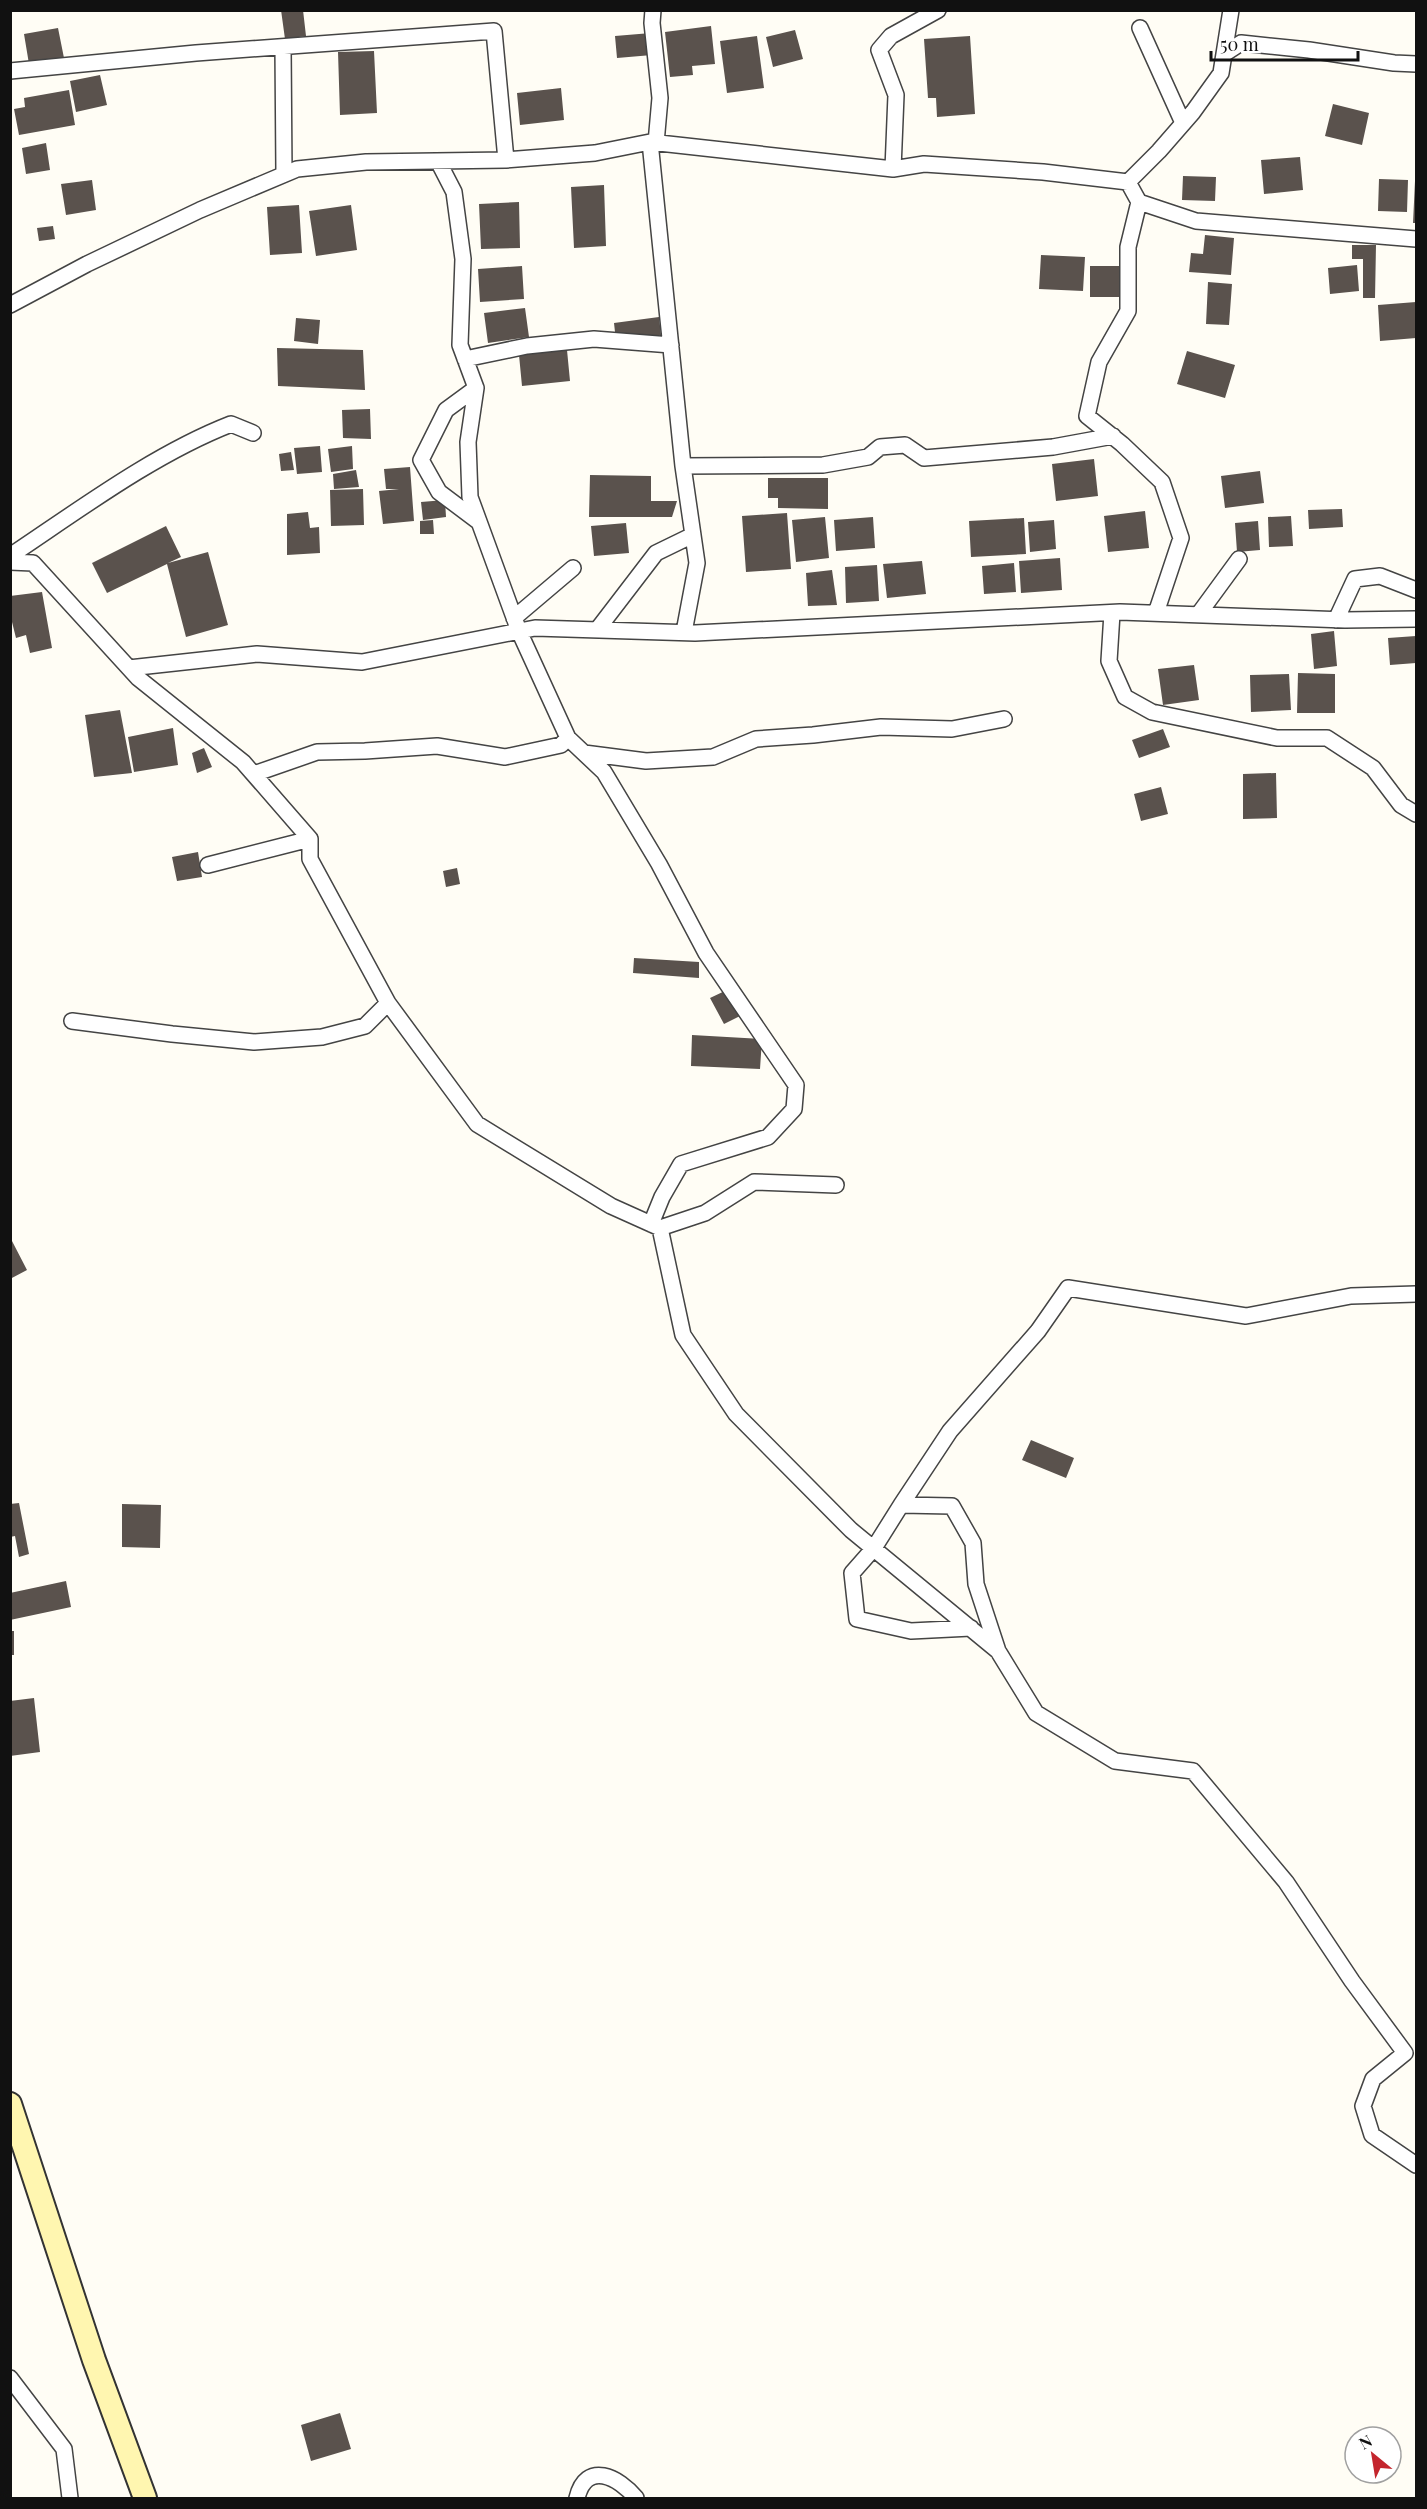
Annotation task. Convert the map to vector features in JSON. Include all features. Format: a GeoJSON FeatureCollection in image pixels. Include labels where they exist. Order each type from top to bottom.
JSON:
{"type":"FeatureCollection","features":[{"type":"Feature","properties":{"kind":"street"},"geometry":{"type":"LineString","coordinates":[[654,10],[652,23],[660,98],[653,143],[683,466],[698,563],[684,632]]}},
{"type":"Feature","properties":{"kind":"street"},"geometry":{"type":"LineString","coordinates":[[893,169],[896,96],[879,50],[891,36],[939,10]]}},
{"type":"Feature","properties":{"kind":"street"},"geometry":{"type":"LineString","coordinates":[[1128,182],[1183,123],[1221,73],[1231,10]]}},
{"type":"Feature","properties":{"kind":"street"},"geometry":{"type":"LineString","coordinates":[[1140,28],[1183,123]]}},
{"type":"Feature","properties":{"kind":"street"},"geometry":{"type":"LineString","coordinates":[[10,71],[494,31],[506,160]]}},
{"type":"Feature","properties":{"kind":"street"},"geometry":{"type":"LineString","coordinates":[[1224,54],[1241,43],[1416,64]]}},
{"type":"Feature","properties":{"kind":"street"},"geometry":{"type":"LineString","coordinates":[[283,47],[284,174]]}},
{"type":"Feature","properties":{"kind":"street"},"geometry":{"type":"LineString","coordinates":[[10,304],[149,235],[297,169],[366,162],[506,160],[595,153],[653,143],[893,169],[924,164],[1043,172],[1128,182]]}},
{"type":"Feature","properties":{"kind":"street"},"geometry":{"type":"LineString","coordinates":[[438,161],[454,192],[462,248],[460,345],[476,388],[468,442],[470,497],[517,624],[568,738],[604,772],[659,864],[706,952],[796,1085],[794,1109],[768,1137],[681,1164],[662,1197],[655,1226],[683,1335],[736,1414],[851,1530],[998,1651]]}},
{"type":"Feature","properties":{"kind":"street"},"geometry":{"type":"LineString","coordinates":[[1128,182],[1139,202],[1128,247],[1128,310],[1099,362],[1087,416],[1113,436],[1162,482],[1181,538],[1156,613]]}},
{"type":"Feature","properties":{"kind":"street"},"geometry":{"type":"LineString","coordinates":[[1139,202],[1196,221],[1416,239]]}},
{"type":"Feature","properties":{"kind":"street"},"geometry":{"type":"LineString","coordinates":[[465,359],[527,346],[594,339],[671,345]]}},
{"type":"Feature","properties":{"kind":"street"},"geometry":{"type":"LineString","coordinates":[[476,388],[446,410],[421,460],[439,492],[480,522]]}},
{"type":"Feature","properties":{"kind":"street"},"geometry":{"type":"LineString","coordinates":[[10,556],[95,499],[198,437],[231,424],[253,433]]}},
{"type":"Feature","properties":{"kind":"street"},"geometry":{"type":"LineString","coordinates":[[683,466],[823,465],[867,457],[880,447],[904,445],[924,458],[1053,447],[1113,436]]}},
{"type":"Feature","properties":{"kind":"street"},"geometry":{"type":"LineString","coordinates":[[597,630],[656,553],[693,535]]}},
{"type":"Feature","properties":{"kind":"street"},"geometry":{"type":"LineString","coordinates":[[1198,615],[1239,559]]}},
{"type":"Feature","properties":{"kind":"street"},"geometry":{"type":"LineString","coordinates":[[10,562],[33,563],[138,678],[243,762],[310,839],[310,859],[388,1003],[477,1124],[611,1206],[655,1226],[705,1214],[754,1182],[836,1185]]}},
{"type":"Feature","properties":{"kind":"street"},"geometry":{"type":"LineString","coordinates":[[517,624],[573,568]]}},
{"type":"Feature","properties":{"kind":"street"},"geometry":{"type":"LineString","coordinates":[[1336,620],[1355,579],[1380,576],[1416,590]]}},
{"type":"Feature","properties":{"kind":"street"},"geometry":{"type":"LineString","coordinates":[[1112,613],[1109,661],[1125,697],[1152,712],[1277,738],[1327,738],[1373,768],[1401,805],[1415,816]]}},
{"type":"Feature","properties":{"kind":"street"},"geometry":{"type":"LineString","coordinates":[[129,668],[257,654],[362,662],[517,624],[535,628],[684,632],[1112,613],[1336,620],[1416,619]]}},
{"type":"Feature","properties":{"kind":"street"},"geometry":{"type":"LineString","coordinates":[[584,753],[646,761],[713,757],[756,739],[881,727],[952,729],[1004,719]]}},
{"type":"Feature","properties":{"kind":"street"},"geometry":{"type":"LineString","coordinates":[[255,774],[317,752],[437,746],[505,757],[561,745],[568,738]]}},
{"type":"Feature","properties":{"kind":"street"},"geometry":{"type":"LineString","coordinates":[[208,865],[310,839]]}},
{"type":"Feature","properties":{"kind":"street"},"geometry":{"type":"LineString","coordinates":[[72,1021],[254,1042],[322,1037],[365,1026],[388,1003]]}},
{"type":"Feature","properties":{"kind":"street"},"geometry":{"type":"LineString","coordinates":[[971,1628],[910,1630],[857,1619],[852,1573],[874,1548],[950,1431],[1038,1331],[1068,1288],[1246,1316],[1351,1296],[1416,1294]]}},
{"type":"Feature","properties":{"kind":"street"},"geometry":{"type":"LineString","coordinates":[[901,1505],[952,1506],[973,1543],[976,1584],[998,1651],[1036,1713],[1115,1761],[1193,1771],[1286,1882],[1352,1981],[1411,2055],[1373,2079],[1363,2106],[1372,2135],[1416,2165]]}},
{"type":"Feature","properties":{"kind":"street"},"geometry":{"type":"LineString","coordinates":[[10,2104],[94,2360],[145,2499]]}},
{"type":"Feature","properties":{"kind":"street"},"geometry":{"type":"LineString","coordinates":[[10,2378],[64,2449],[70,2499]]}},
{"type":"Feature","properties":{"kind":"street"},"geometry":{"type":"LineString","coordinates":[[577,2499],[579,2491],[587,2481],[596,2476],[607,2475],[627,2487],[636,2499]]}},
{"type":"Feature","properties":{"kind":"building"},"geometry":{"type":"Polygon","coordinates":[[[281,10],[303,10],[306,36],[285,39],[281,10]]]}},
{"type":"Feature","properties":{"kind":"building"},"geometry":{"type":"Polygon","coordinates":[[[711,26],[715,64],[692,66],[693,75],[670,77],[665,32],[711,26]]]}},
{"type":"Feature","properties":{"kind":"building"},"geometry":{"type":"Polygon","coordinates":[[[58,28],[64,58],[29,64],[24,34],[58,28]]]}},
{"type":"Feature","properties":{"kind":"building"},"geometry":{"type":"Polygon","coordinates":[[[795,30],[803,59],[773,67],[766,37],[795,30]]]}},
{"type":"Feature","properties":{"kind":"building"},"geometry":{"type":"Polygon","coordinates":[[[651,33],[652,55],[617,58],[615,36],[651,33]]]}},
{"type":"Feature","properties":{"kind":"building"},"geometry":{"type":"Polygon","coordinates":[[[757,36],[764,88],[727,93],[720,41],[757,36]]]}},
{"type":"Feature","properties":{"kind":"building"},"geometry":{"type":"Polygon","coordinates":[[[970,36],[975,114],[937,117],[936,98],[928,98],[924,39],[970,36]]]}},
{"type":"Feature","properties":{"kind":"building"},"geometry":{"type":"Polygon","coordinates":[[[374,51],[377,113],[340,115],[338,52],[374,51]]]}},
{"type":"Feature","properties":{"kind":"building"},"geometry":{"type":"Polygon","coordinates":[[[100,75],[107,105],[76,112],[70,81],[100,75]]]}},
{"type":"Feature","properties":{"kind":"building"},"geometry":{"type":"Polygon","coordinates":[[[561,88],[564,120],[520,125],[517,93],[561,88]]]}},
{"type":"Feature","properties":{"kind":"building"},"geometry":{"type":"Polygon","coordinates":[[[69,90],[75,125],[19,135],[14,109],[25,107],[24,98],[69,90]]]}},
{"type":"Feature","properties":{"kind":"building"},"geometry":{"type":"Polygon","coordinates":[[[1333,104],[1369,113],[1362,145],[1325,136],[1333,104]]]}},
{"type":"Feature","properties":{"kind":"building"},"geometry":{"type":"Polygon","coordinates":[[[46,143],[50,170],[26,174],[22,148],[46,143]]]}},
{"type":"Feature","properties":{"kind":"building"},"geometry":{"type":"Polygon","coordinates":[[[1300,157],[1303,190],[1264,194],[1261,160],[1300,157]]]}},
{"type":"Feature","properties":{"kind":"building"},"geometry":{"type":"Polygon","coordinates":[[[1183,176],[1216,177],[1215,201],[1182,200],[1183,176]]]}},
{"type":"Feature","properties":{"kind":"building"},"geometry":{"type":"Polygon","coordinates":[[[1379,179],[1408,180],[1407,212],[1378,211],[1379,179]]]}},
{"type":"Feature","properties":{"kind":"building"},"geometry":{"type":"Polygon","coordinates":[[[92,180],[96,210],[66,215],[61,184],[92,180]]]}},
{"type":"Feature","properties":{"kind":"building"},"geometry":{"type":"Polygon","coordinates":[[[1415,181],[1416,223],[1413,223],[1415,181]]]}},
{"type":"Feature","properties":{"kind":"building"},"geometry":{"type":"Polygon","coordinates":[[[604,185],[606,246],[574,248],[571,187],[604,185]]]}},
{"type":"Feature","properties":{"kind":"building"},"geometry":{"type":"Polygon","coordinates":[[[519,202],[520,248],[481,249],[479,204],[519,202]]]}},
{"type":"Feature","properties":{"kind":"building"},"geometry":{"type":"Polygon","coordinates":[[[299,205],[302,253],[270,255],[267,207],[299,205]]]}},
{"type":"Feature","properties":{"kind":"building"},"geometry":{"type":"Polygon","coordinates":[[[351,205],[357,250],[316,256],[309,211],[351,205]]]}},
{"type":"Feature","properties":{"kind":"building"},"geometry":{"type":"Polygon","coordinates":[[[53,226],[55,239],[39,241],[37,228],[53,226]]]}},
{"type":"Feature","properties":{"kind":"building"},"geometry":{"type":"Polygon","coordinates":[[[1205,235],[1234,238],[1231,275],[1189,272],[1191,253],[1203,254],[1205,235]]]}},
{"type":"Feature","properties":{"kind":"building"},"geometry":{"type":"Polygon","coordinates":[[[1352,245],[1376,245],[1375,298],[1363,298],[1363,259],[1352,259],[1352,245]]]}},
{"type":"Feature","properties":{"kind":"building"},"geometry":{"type":"Polygon","coordinates":[[[1041,255],[1085,257],[1083,291],[1039,289],[1041,255]]]}},
{"type":"Feature","properties":{"kind":"building"},"geometry":{"type":"Polygon","coordinates":[[[1357,265],[1359,291],[1330,294],[1328,268],[1357,265]]]}},
{"type":"Feature","properties":{"kind":"building"},"geometry":{"type":"Polygon","coordinates":[[[522,266],[524,299],[480,302],[478,269],[522,266]]]}},
{"type":"Feature","properties":{"kind":"building"},"geometry":{"type":"Polygon","coordinates":[[[1090,266],[1125,266],[1126,297],[1090,297],[1090,266]]]}},
{"type":"Feature","properties":{"kind":"building"},"geometry":{"type":"Polygon","coordinates":[[[1208,282],[1232,284],[1229,325],[1206,324],[1208,282]]]}},
{"type":"Feature","properties":{"kind":"building"},"geometry":{"type":"Polygon","coordinates":[[[1416,302],[1416,338],[1380,341],[1378,305],[1416,302]]]}},
{"type":"Feature","properties":{"kind":"building"},"geometry":{"type":"Polygon","coordinates":[[[525,308],[529,337],[488,343],[484,313],[525,308]]]}},
{"type":"Feature","properties":{"kind":"building"},"geometry":{"type":"Polygon","coordinates":[[[659,317],[661,335],[616,341],[614,323],[659,317]]]}},
{"type":"Feature","properties":{"kind":"building"},"geometry":{"type":"Polygon","coordinates":[[[296,318],[320,320],[318,344],[294,341],[296,318]]]}},
{"type":"Feature","properties":{"kind":"building"},"geometry":{"type":"Polygon","coordinates":[[[277,348],[363,350],[365,390],[278,386],[277,348]]]}},
{"type":"Feature","properties":{"kind":"building"},"geometry":{"type":"Polygon","coordinates":[[[567,350],[570,381],[522,386],[519,355],[567,350]]]}},
{"type":"Feature","properties":{"kind":"building"},"geometry":{"type":"Polygon","coordinates":[[[1187,351],[1235,365],[1225,398],[1177,384],[1187,351]]]}},
{"type":"Feature","properties":{"kind":"building"},"geometry":{"type":"Polygon","coordinates":[[[370,409],[371,439],[343,438],[342,410],[370,409]]]}},
{"type":"Feature","properties":{"kind":"building"},"geometry":{"type":"Polygon","coordinates":[[[320,446],[322,472],[297,474],[294,448],[320,446]]]}},
{"type":"Feature","properties":{"kind":"building"},"geometry":{"type":"Polygon","coordinates":[[[352,446],[353,469],[331,472],[328,449],[352,446]]]}},
{"type":"Feature","properties":{"kind":"building"},"geometry":{"type":"Polygon","coordinates":[[[291,452],[294,470],[281,471],[279,454],[291,452]]]}},
{"type":"Feature","properties":{"kind":"building"},"geometry":{"type":"Polygon","coordinates":[[[1094,459],[1098,496],[1056,501],[1052,464],[1094,459]]]}},
{"type":"Feature","properties":{"kind":"building"},"geometry":{"type":"Polygon","coordinates":[[[410,467],[414,521],[383,524],[379,491],[399,489],[386,489],[384,469],[410,467]]]}},
{"type":"Feature","properties":{"kind":"building"},"geometry":{"type":"Polygon","coordinates":[[[356,470],[359,487],[334,489],[333,474],[356,470]]]}},
{"type":"Feature","properties":{"kind":"building"},"geometry":{"type":"Polygon","coordinates":[[[1260,471],[1264,503],[1225,508],[1221,476],[1260,471]]]}},
{"type":"Feature","properties":{"kind":"building"},"geometry":{"type":"Polygon","coordinates":[[[590,475],[651,476],[651,501],[677,501],[672,517],[589,517],[590,475]]]}},
{"type":"Feature","properties":{"kind":"building"},"geometry":{"type":"Polygon","coordinates":[[[768,478],[828,478],[828,509],[778,508],[778,498],[768,498],[768,478]]]}},
{"type":"Feature","properties":{"kind":"building"},"geometry":{"type":"Polygon","coordinates":[[[363,489],[364,525],[331,526],[330,490],[363,489]]]}},
{"type":"Feature","properties":{"kind":"building"},"geometry":{"type":"Polygon","coordinates":[[[445,500],[446,517],[423,520],[421,502],[445,500]]]}},
{"type":"Feature","properties":{"kind":"building"},"geometry":{"type":"Polygon","coordinates":[[[1342,509],[1343,527],[1309,529],[1308,510],[1342,509]]]}},
{"type":"Feature","properties":{"kind":"building"},"geometry":{"type":"Polygon","coordinates":[[[1145,511],[1149,548],[1108,552],[1104,516],[1145,511]]]}},
{"type":"Feature","properties":{"kind":"building"},"geometry":{"type":"Polygon","coordinates":[[[308,512],[310,528],[319,527],[320,553],[287,555],[287,514],[308,512]]]}},
{"type":"Feature","properties":{"kind":"building"},"geometry":{"type":"Polygon","coordinates":[[[787,513],[791,569],[746,572],[742,516],[787,513]]]}},
{"type":"Feature","properties":{"kind":"building"},"geometry":{"type":"Polygon","coordinates":[[[1291,516],[1293,546],[1269,547],[1268,517],[1291,516]]]}},
{"type":"Feature","properties":{"kind":"building"},"geometry":{"type":"Polygon","coordinates":[[[825,517],[829,558],[796,562],[792,520],[825,517]]]}},
{"type":"Feature","properties":{"kind":"building"},"geometry":{"type":"Polygon","coordinates":[[[873,517],[875,548],[836,551],[834,520],[873,517]]]}},
{"type":"Feature","properties":{"kind":"building"},"geometry":{"type":"Polygon","coordinates":[[[1024,518],[1026,554],[971,557],[969,521],[1024,518]]]}},
{"type":"Feature","properties":{"kind":"building"},"geometry":{"type":"Polygon","coordinates":[[[433,520],[434,534],[420,534],[420,521],[433,520]]]}},
{"type":"Feature","properties":{"kind":"building"},"geometry":{"type":"Polygon","coordinates":[[[1054,520],[1056,549],[1030,552],[1028,522],[1054,520]]]}},
{"type":"Feature","properties":{"kind":"building"},"geometry":{"type":"Polygon","coordinates":[[[1258,521],[1260,550],[1237,552],[1235,523],[1258,521]]]}},
{"type":"Feature","properties":{"kind":"building"},"geometry":{"type":"Polygon","coordinates":[[[626,523],[629,553],[594,556],[591,526],[626,523]]]}},
{"type":"Feature","properties":{"kind":"building"},"geometry":{"type":"Polygon","coordinates":[[[166,526],[181,557],[168,563],[208,552],[228,625],[186,637],[167,564],[107,593],[92,563],[166,526]]]}},
{"type":"Feature","properties":{"kind":"building"},"geometry":{"type":"Polygon","coordinates":[[[1060,558],[1062,590],[1021,593],[1019,561],[1060,558]]]}},
{"type":"Feature","properties":{"kind":"building"},"geometry":{"type":"Polygon","coordinates":[[[922,561],[926,594],[887,598],[883,564],[922,561]]]}},
{"type":"Feature","properties":{"kind":"building"},"geometry":{"type":"Polygon","coordinates":[[[1014,563],[1016,592],[984,594],[982,566],[1014,563]]]}},
{"type":"Feature","properties":{"kind":"building"},"geometry":{"type":"Polygon","coordinates":[[[877,565],[879,601],[846,603],[845,567],[877,565]]]}},
{"type":"Feature","properties":{"kind":"building"},"geometry":{"type":"Polygon","coordinates":[[[832,570],[837,605],[808,606],[806,573],[832,570]]]}},
{"type":"Feature","properties":{"kind":"building"},"geometry":{"type":"Polygon","coordinates":[[[42,592],[52,648],[30,653],[26,635],[16,638],[10,614],[10,596],[42,592]]]}},
{"type":"Feature","properties":{"kind":"building"},"geometry":{"type":"Polygon","coordinates":[[[1334,631],[1337,666],[1314,669],[1311,634],[1334,631]]]}},
{"type":"Feature","properties":{"kind":"building"},"geometry":{"type":"Polygon","coordinates":[[[1416,636],[1416,663],[1390,665],[1388,638],[1416,636]]]}},
{"type":"Feature","properties":{"kind":"building"},"geometry":{"type":"Polygon","coordinates":[[[1194,665],[1199,700],[1163,705],[1158,669],[1194,665]]]}},
{"type":"Feature","properties":{"kind":"building"},"geometry":{"type":"Polygon","coordinates":[[[1298,673],[1335,674],[1335,713],[1297,713],[1298,673]]]}},
{"type":"Feature","properties":{"kind":"building"},"geometry":{"type":"Polygon","coordinates":[[[1289,674],[1291,710],[1251,712],[1250,675],[1289,674]]]}},
{"type":"Feature","properties":{"kind":"building"},"geometry":{"type":"Polygon","coordinates":[[[120,710],[132,773],[94,777],[85,715],[120,710]]]}},
{"type":"Feature","properties":{"kind":"building"},"geometry":{"type":"Polygon","coordinates":[[[173,728],[178,765],[134,772],[128,737],[173,728]]]}},
{"type":"Feature","properties":{"kind":"building"},"geometry":{"type":"Polygon","coordinates":[[[1163,729],[1170,747],[1139,758],[1132,740],[1163,729]]]}},
{"type":"Feature","properties":{"kind":"building"},"geometry":{"type":"Polygon","coordinates":[[[204,748],[212,767],[197,773],[192,753],[204,748]]]}},
{"type":"Feature","properties":{"kind":"building"},"geometry":{"type":"Polygon","coordinates":[[[1276,773],[1277,818],[1243,819],[1243,774],[1276,773]]]}},
{"type":"Feature","properties":{"kind":"building"},"geometry":{"type":"Polygon","coordinates":[[[1161,787],[1168,814],[1141,821],[1134,794],[1161,787]]]}},
{"type":"Feature","properties":{"kind":"building"},"geometry":{"type":"Polygon","coordinates":[[[198,852],[202,877],[177,881],[172,857],[198,852]]]}},
{"type":"Feature","properties":{"kind":"building"},"geometry":{"type":"Polygon","coordinates":[[[457,868],[460,884],[446,887],[443,871],[457,868]]]}},
{"type":"Feature","properties":{"kind":"building"},"geometry":{"type":"Polygon","coordinates":[[[634,958],[699,962],[699,978],[633,973],[634,958]]]}},
{"type":"Feature","properties":{"kind":"building"},"geometry":{"type":"Polygon","coordinates":[[[729,989],[742,1015],[724,1024],[710,998],[729,989]]]}},
{"type":"Feature","properties":{"kind":"building"},"geometry":{"type":"Polygon","coordinates":[[[692,1035],[762,1039],[760,1069],[691,1066],[692,1035]]]}},
{"type":"Feature","properties":{"kind":"building"},"geometry":{"type":"Polygon","coordinates":[[[12,1241],[27,1270],[10,1279],[10,1242],[12,1241]]]}},
{"type":"Feature","properties":{"kind":"building"},"geometry":{"type":"Polygon","coordinates":[[[1031,1440],[1074,1458],[1066,1478],[1022,1460],[1031,1440]]]}},
{"type":"Feature","properties":{"kind":"building"},"geometry":{"type":"Polygon","coordinates":[[[19,1503],[29,1554],[19,1557],[15,1536],[10,1537],[10,1504],[19,1503]]]}},
{"type":"Feature","properties":{"kind":"building"},"geometry":{"type":"Polygon","coordinates":[[[122,1504],[161,1505],[160,1548],[122,1547],[122,1504]]]}},
{"type":"Feature","properties":{"kind":"building"},"geometry":{"type":"Polygon","coordinates":[[[66,1581],[71,1607],[10,1620],[10,1593],[66,1581]]]}},
{"type":"Feature","properties":{"kind":"building"},"geometry":{"type":"Polygon","coordinates":[[[10,1631],[14,1631],[14,1655],[10,1655],[10,1631]]]}},
{"type":"Feature","properties":{"kind":"building"},"geometry":{"type":"Polygon","coordinates":[[[34,1698],[40,1752],[10,1756],[10,1701],[34,1698]]]}},
{"type":"Feature","properties":{"kind":"building"},"geometry":{"type":"Polygon","coordinates":[[[340,2413],[351,2449],[311,2461],[301,2425],[340,2413]]]}}]}
